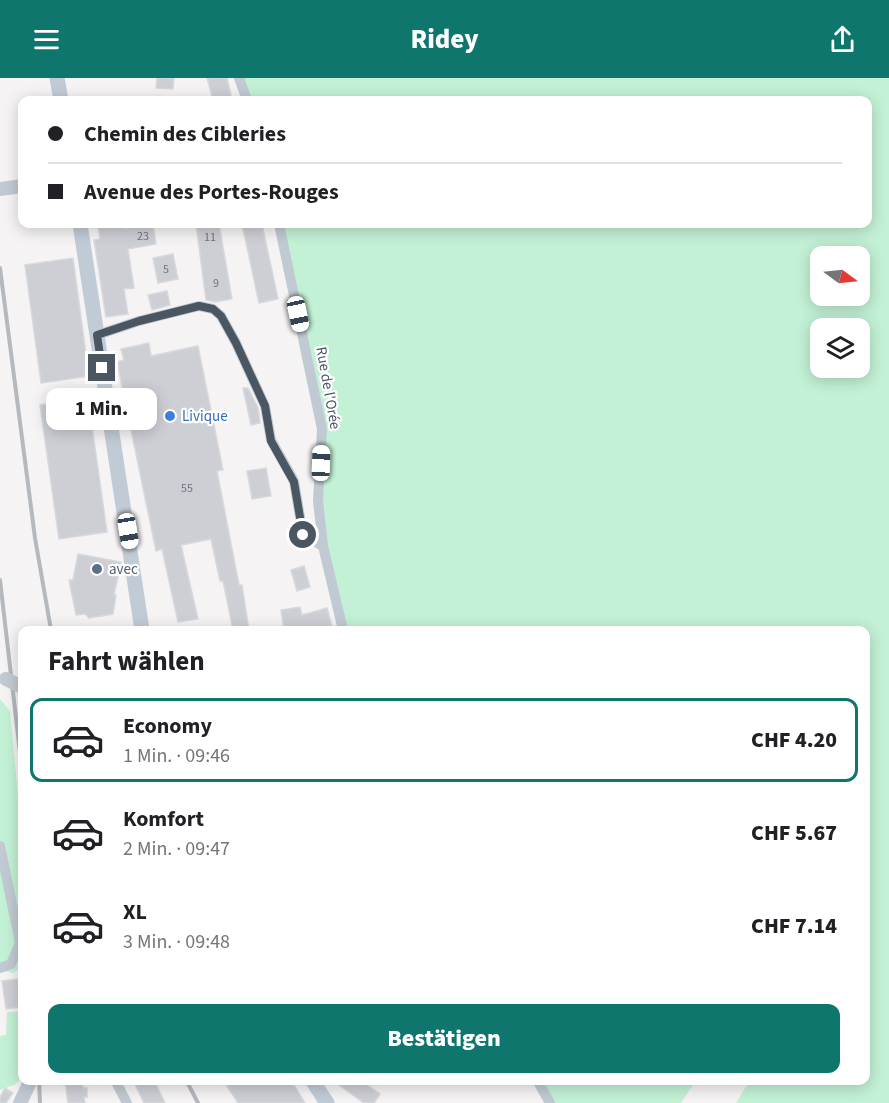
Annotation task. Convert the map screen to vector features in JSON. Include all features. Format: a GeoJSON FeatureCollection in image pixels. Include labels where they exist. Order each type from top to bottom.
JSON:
{"type":"FeatureCollection","features":[{"type":"Feature","properties":{"kind":"main road"},"geometry":{"type":"LineString","coordinates":[[57,78],[60,96]]}},
{"type":"Feature","properties":{"kind":"main road"},"geometry":{"type":"LineString","coordinates":[[81,228],[141,626]]}},
{"type":"Feature","properties":{"kind":"main road"},"geometry":{"type":"LineString","coordinates":[[315,1085],[327,1103]]}},
{"type":"Feature","properties":{"kind":"street"},"geometry":{"type":"LineString","coordinates":[[239,78],[245,96]]}},
{"type":"Feature","properties":{"kind":"street"},"geometry":{"type":"LineString","coordinates":[[0,189],[18,187]]}},
{"type":"Feature","properties":{"kind":"street","name":"Rue de l'Orée"},"geometry":{"type":"LineString","coordinates":[[280,228],[322,429],[318,501],[324,546],[342,626]]}},
{"type":"Feature","properties":{"kind":"street"},"geometry":{"type":"LineString","coordinates":[[97,335],[139,321],[199,306],[213,309],[221,316],[265,406],[271,441],[294,482],[303,535],[324,546]]}},
{"type":"Feature","properties":{"kind":"street"},"geometry":{"type":"LineString","coordinates":[[3,677],[18,685]]}},
{"type":"Feature","properties":{"kind":"street"},"geometry":{"type":"LineString","coordinates":[[0,846],[18,933]]}},
{"type":"Feature","properties":{"kind":"street"},"geometry":{"type":"LineString","coordinates":[[0,968],[11,964],[18,948]]}},
{"type":"Feature","properties":{"kind":"street"},"geometry":{"type":"LineString","coordinates":[[20,1103],[29,1085]]}},
{"type":"Feature","properties":{"kind":"street"},"geometry":{"type":"LineString","coordinates":[[118,1085],[127,1103]]}},
{"type":"Feature","properties":{"kind":"street"},"geometry":{"type":"LineString","coordinates":[[540,1085],[550,1103]]}},
{"type":"Feature","properties":{"kind":"green space"},"geometry":{"type":"Polygon","coordinates":[[[239,78],[889,78],[889,1103],[736,1103],[747,1085],[870,1085],[870,626],[342,626],[323,546],[322,429],[280,228],[872,228],[872,96],[246,96],[239,78]]]}},
{"type":"Feature","properties":{"kind":"green space"},"geometry":{"type":"Polygon","coordinates":[[[0,699],[10,711],[18,796],[18,970],[13,973],[0,970],[0,699]]]}},
{"type":"Feature","properties":{"kind":"green space"},"geometry":{"type":"Polygon","coordinates":[[[18,1011],[18,1082],[0,1090],[0,1036],[6,1035],[7,1012],[18,1011]]]}},
{"type":"Feature","properties":{"kind":"green space"},"geometry":{"type":"Polygon","coordinates":[[[540,1085],[693,1085],[681,1103],[550,1103],[540,1085]]]}},
{"type":"Feature","properties":{"kind":"building"},"geometry":{"type":"Polygon","coordinates":[[[157,78],[174,78],[173,89],[156,88],[157,78]]]}},
{"type":"Feature","properties":{"kind":"building"},"geometry":{"type":"Polygon","coordinates":[[[207,78],[227,78],[231,96],[212,96],[207,78]]]}},
{"type":"Feature","properties":{"kind":"building"},"geometry":{"type":"Polygon","coordinates":[[[99,228],[154,228],[156,244],[128,249],[134,288],[124,289],[128,314],[106,317],[94,240],[100,239],[99,228]]]}},
{"type":"Feature","properties":{"kind":"building"},"geometry":{"type":"Polygon","coordinates":[[[197,228],[220,228],[232,299],[215,302],[206,300],[197,228]]]}},
{"type":"Feature","properties":{"kind":"building"},"geometry":{"type":"Polygon","coordinates":[[[243,228],[263,228],[278,299],[259,303],[243,228]]]}},
{"type":"Feature","properties":{"kind":"building"},"geometry":{"type":"Polygon","coordinates":[[[173,254],[178,279],[158,283],[153,258],[173,254]]]}},
{"type":"Feature","properties":{"kind":"building"},"geometry":{"type":"Polygon","coordinates":[[[73,258],[89,376],[41,383],[25,265],[73,258]]]}},
{"type":"Feature","properties":{"kind":"building"},"geometry":{"type":"Polygon","coordinates":[[[167,291],[170,305],[152,310],[148,295],[167,291]]]}},
{"type":"Feature","properties":{"kind":"building","name":"Livique"},"geometry":{"type":"Polygon","coordinates":[[[149,343],[151,356],[198,346],[223,470],[217,471],[239,585],[242,585],[248,626],[232,626],[211,539],[181,545],[198,619],[178,622],[162,549],[156,551],[117,362],[124,360],[121,349],[149,343]]]}},
{"type":"Feature","properties":{"kind":"building"},"geometry":{"type":"Polygon","coordinates":[[[243,388],[248,388],[258,408],[260,423],[251,425],[243,388]]]}},
{"type":"Feature","properties":{"kind":"building"},"geometry":{"type":"Polygon","coordinates":[[[88,398],[107,532],[59,539],[40,405],[88,398]]]}},
{"type":"Feature","properties":{"kind":"building"},"geometry":{"type":"Polygon","coordinates":[[[266,468],[271,496],[252,499],[247,471],[266,468]]]}},
{"type":"Feature","properties":{"kind":"building"},"geometry":{"type":"Polygon","coordinates":[[[78,554],[121,562],[114,595],[116,595],[113,614],[89,618],[85,614],[76,615],[69,580],[73,580],[78,554]]]}},
{"type":"Feature","properties":{"kind":"building"},"geometry":{"type":"Polygon","coordinates":[[[304,566],[310,587],[297,591],[291,570],[304,566]]]}},
{"type":"Feature","properties":{"kind":"building"},"geometry":{"type":"Polygon","coordinates":[[[300,607],[302,615],[327,608],[332,626],[283,626],[281,610],[300,607]]]}},
{"type":"Feature","properties":{"kind":"building"},"geometry":{"type":"Polygon","coordinates":[[[18,979],[18,1008],[6,1009],[2,981],[18,979]]]}},
{"type":"Feature","properties":{"kind":"building"},"geometry":{"type":"Polygon","coordinates":[[[66,1085],[83,1085],[83,1088],[87,1088],[85,1103],[68,1103],[66,1085]]]}},
{"type":"Feature","properties":{"kind":"building"},"geometry":{"type":"Polygon","coordinates":[[[135,1085],[156,1085],[165,1103],[144,1103],[135,1085]]]}},
{"type":"Feature","properties":{"kind":"building"},"geometry":{"type":"Polygon","coordinates":[[[226,1085],[294,1085],[305,1103],[238,1103],[226,1085]]]}},
{"type":"Feature","properties":{"kind":"building"},"geometry":{"type":"Polygon","coordinates":[[[339,1085],[367,1085],[380,1094],[374,1103],[364,1103],[339,1085]]]}},
{"type":"Feature","properties":{"kind":"building"},"geometry":{"type":"Polygon","coordinates":[[[5,1088],[13,1093],[6,1103],[0,1103],[0,1097],[5,1088]]]}},
{"type":"Feature","properties":{"kind":"railway"},"geometry":{"type":"LineString","coordinates":[[0,268],[35,538],[50,626]]}},
{"type":"Feature","properties":{"kind":"railway"},"geometry":{"type":"LineString","coordinates":[[0,580],[18,735]]}},
{"type":"Feature","properties":{"kind":"railway"},"geometry":{"type":"LineString","coordinates":[[39,1085],[40,1103]]}},
{"type":"Feature","properties":{"kind":"railway"},"geometry":{"type":"LineString","coordinates":[[189,1085],[198,1103]]}},
{"type":"Feature","properties":{"kind":"place","name":"Livique"},"geometry":{"type":"Point","coordinates":[170,416]}},
{"type":"Feature","properties":{"kind":"place","name":"avec"},"geometry":{"type":"Point","coordinates":[97,569]}},
{"type":"Feature","properties":{"kind":"route"},"geometry":{"type":"LineString","coordinates":[[102,368],[97,335],[139,321],[199,306],[213,309],[221,316],[236,343],[265,406],[271,441],[294,482],[303,535]]}}]}
